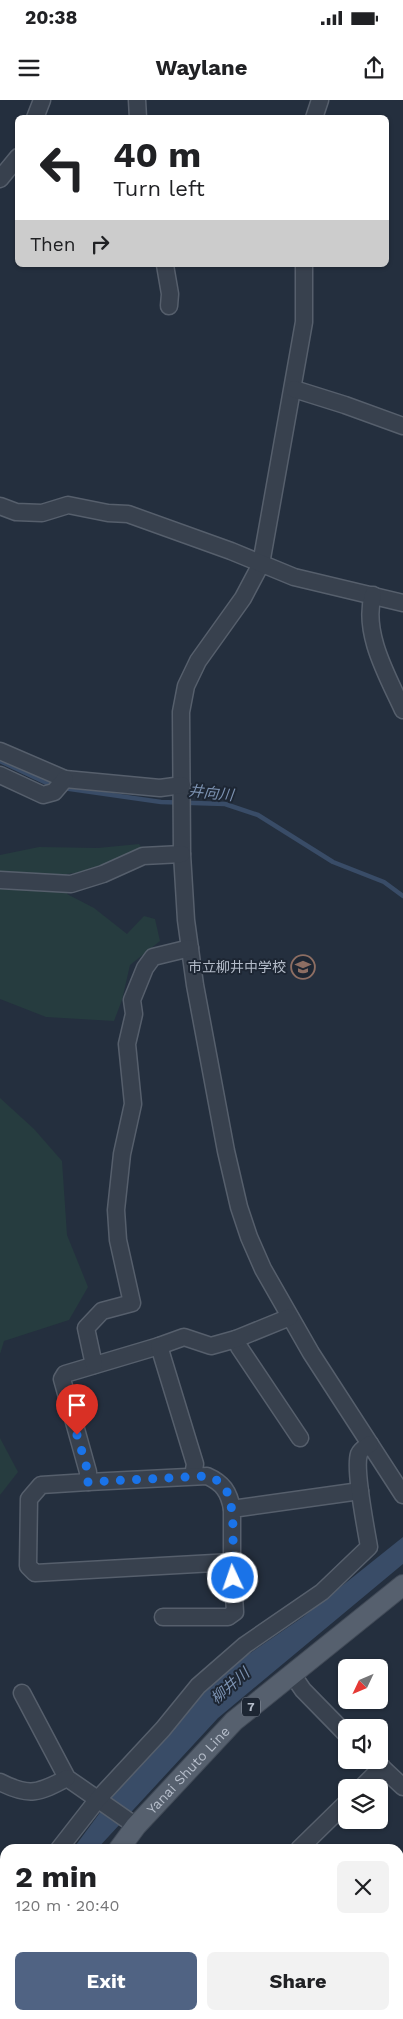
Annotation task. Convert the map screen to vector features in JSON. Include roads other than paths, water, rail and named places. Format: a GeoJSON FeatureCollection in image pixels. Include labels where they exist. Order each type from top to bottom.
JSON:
{"type":"FeatureCollection","features":[{"type":"Feature","properties":{"kind":"main road","name":"Yanai Shuto Line"},"geometry":{"type":"LineString","coordinates":[[122,1844],[132,1823],[234,1720],[403,1585]]}},
{"type":"Feature","properties":{"kind":"street"},"geometry":{"type":"LineString","coordinates":[[37,115],[42,100]]}},
{"type":"Feature","properties":{"kind":"street"},"geometry":{"type":"LineString","coordinates":[[137,100],[138,115]]}},
{"type":"Feature","properties":{"kind":"street"},"geometry":{"type":"LineString","coordinates":[[315,115],[320,100]]}},
{"type":"Feature","properties":{"kind":"street"},"geometry":{"type":"LineString","coordinates":[[0,179],[15,161]]}},
{"type":"Feature","properties":{"kind":"street"},"geometry":{"type":"LineString","coordinates":[[165,267],[170,294],[169,306]]}},
{"type":"Feature","properties":{"kind":"street"},"geometry":{"type":"LineString","coordinates":[[304,267],[304,322],[294,389],[261,564],[243,598],[198,661],[186,686],[182,712],[182,854],[190,948],[206,1044],[239,1207],[262,1269],[311,1354],[403,1494]]}},
{"type":"Feature","properties":{"kind":"street"},"geometry":{"type":"LineString","coordinates":[[294,389],[403,426]]}},
{"type":"Feature","properties":{"kind":"street"},"geometry":{"type":"LineString","coordinates":[[0,506],[16,512],[42,513],[61,505],[68,505],[108,513],[128,514],[231,551],[294,577],[403,603]]}},
{"type":"Feature","properties":{"kind":"street"},"geometry":{"type":"LineString","coordinates":[[373,595],[369,608],[373,634],[382,665],[403,710]]}},
{"type":"Feature","properties":{"kind":"street"},"geometry":{"type":"LineString","coordinates":[[0,751],[61,785],[160,788],[182,784]]}},
{"type":"Feature","properties":{"kind":"street"},"geometry":{"type":"LineString","coordinates":[[0,775],[43,795],[61,785]]}},
{"type":"Feature","properties":{"kind":"street"},"geometry":{"type":"LineString","coordinates":[[0,880],[71,884],[103,874],[143,856],[182,854]]}},
{"type":"Feature","properties":{"kind":"street"},"geometry":{"type":"LineString","coordinates":[[94,1365],[86,1328],[102,1311],[132,1303],[118,1240],[116,1210],[122,1154],[132,1104],[127,1044],[134,1014],[132,1000],[145,968],[153,957],[190,948]]}},
{"type":"Feature","properties":{"kind":"street"},"geometry":{"type":"LineString","coordinates":[[88,1482],[88,1472],[62,1379],[65,1374],[184,1337],[211,1346],[236,1339],[290,1317]]}},
{"type":"Feature","properties":{"kind":"street"},"geometry":{"type":"LineString","coordinates":[[236,1339],[300,1438]]}},
{"type":"Feature","properties":{"kind":"street"},"geometry":{"type":"LineString","coordinates":[[159,1346],[195,1464],[193,1476]]}},
{"type":"Feature","properties":{"kind":"street"},"geometry":{"type":"LineString","coordinates":[[63,1844],[198,1686],[221,1664],[316,1597],[369,1547],[360,1491],[358,1456],[360,1451],[370,1444]]}},
{"type":"Feature","properties":{"kind":"street"},"geometry":{"type":"LineString","coordinates":[[163,1617],[228,1617],[235,1612],[232,1562],[232,1510],[230,1497],[221,1482],[207,1476],[193,1476],[41,1485],[29,1499],[28,1566],[35,1573],[232,1562]]}},
{"type":"Feature","properties":{"kind":"street"},"geometry":{"type":"LineString","coordinates":[[232,1510],[360,1491]]}},
{"type":"Feature","properties":{"kind":"street"},"geometry":{"type":"LineString","coordinates":[[292,1674],[303,1690],[338,1726]]}},
{"type":"Feature","properties":{"kind":"street"},"geometry":{"type":"LineString","coordinates":[[22,1693],[67,1778],[132,1823]]}},
{"type":"Feature","properties":{"kind":"street"},"geometry":{"type":"LineString","coordinates":[[383,1769],[403,1787]]}},
{"type":"Feature","properties":{"kind":"street"},"geometry":{"type":"LineString","coordinates":[[0,1782],[15,1790],[31,1793],[67,1778]]}},
{"type":"Feature","properties":{"kind":"street"},"geometry":{"type":"LineString","coordinates":[[305,1844],[338,1810]]}},
{"type":"Feature","properties":{"kind":"water","name":"柳井川"},"geometry":{"type":"Polygon","coordinates":[[[403,1537],[403,1564],[218,1718],[102,1844],[77,1844],[113,1795],[210,1685],[246,1656],[303,1617],[403,1537]]]}},
{"type":"Feature","properties":{"kind":"waterway","name":"井向川"},"geometry":{"type":"LineString","coordinates":[[0,761],[53,786]]}},
{"type":"Feature","properties":{"kind":"waterway","name":"井向川"},"geometry":{"type":"LineString","coordinates":[[63,788],[161,802],[225,804],[258,815],[333,862],[384,882],[403,896]]}},
{"type":"Feature","properties":{"kind":"place","name":"市立柳井中学校"},"geometry":{"type":"Point","coordinates":[303,967]}}]}
